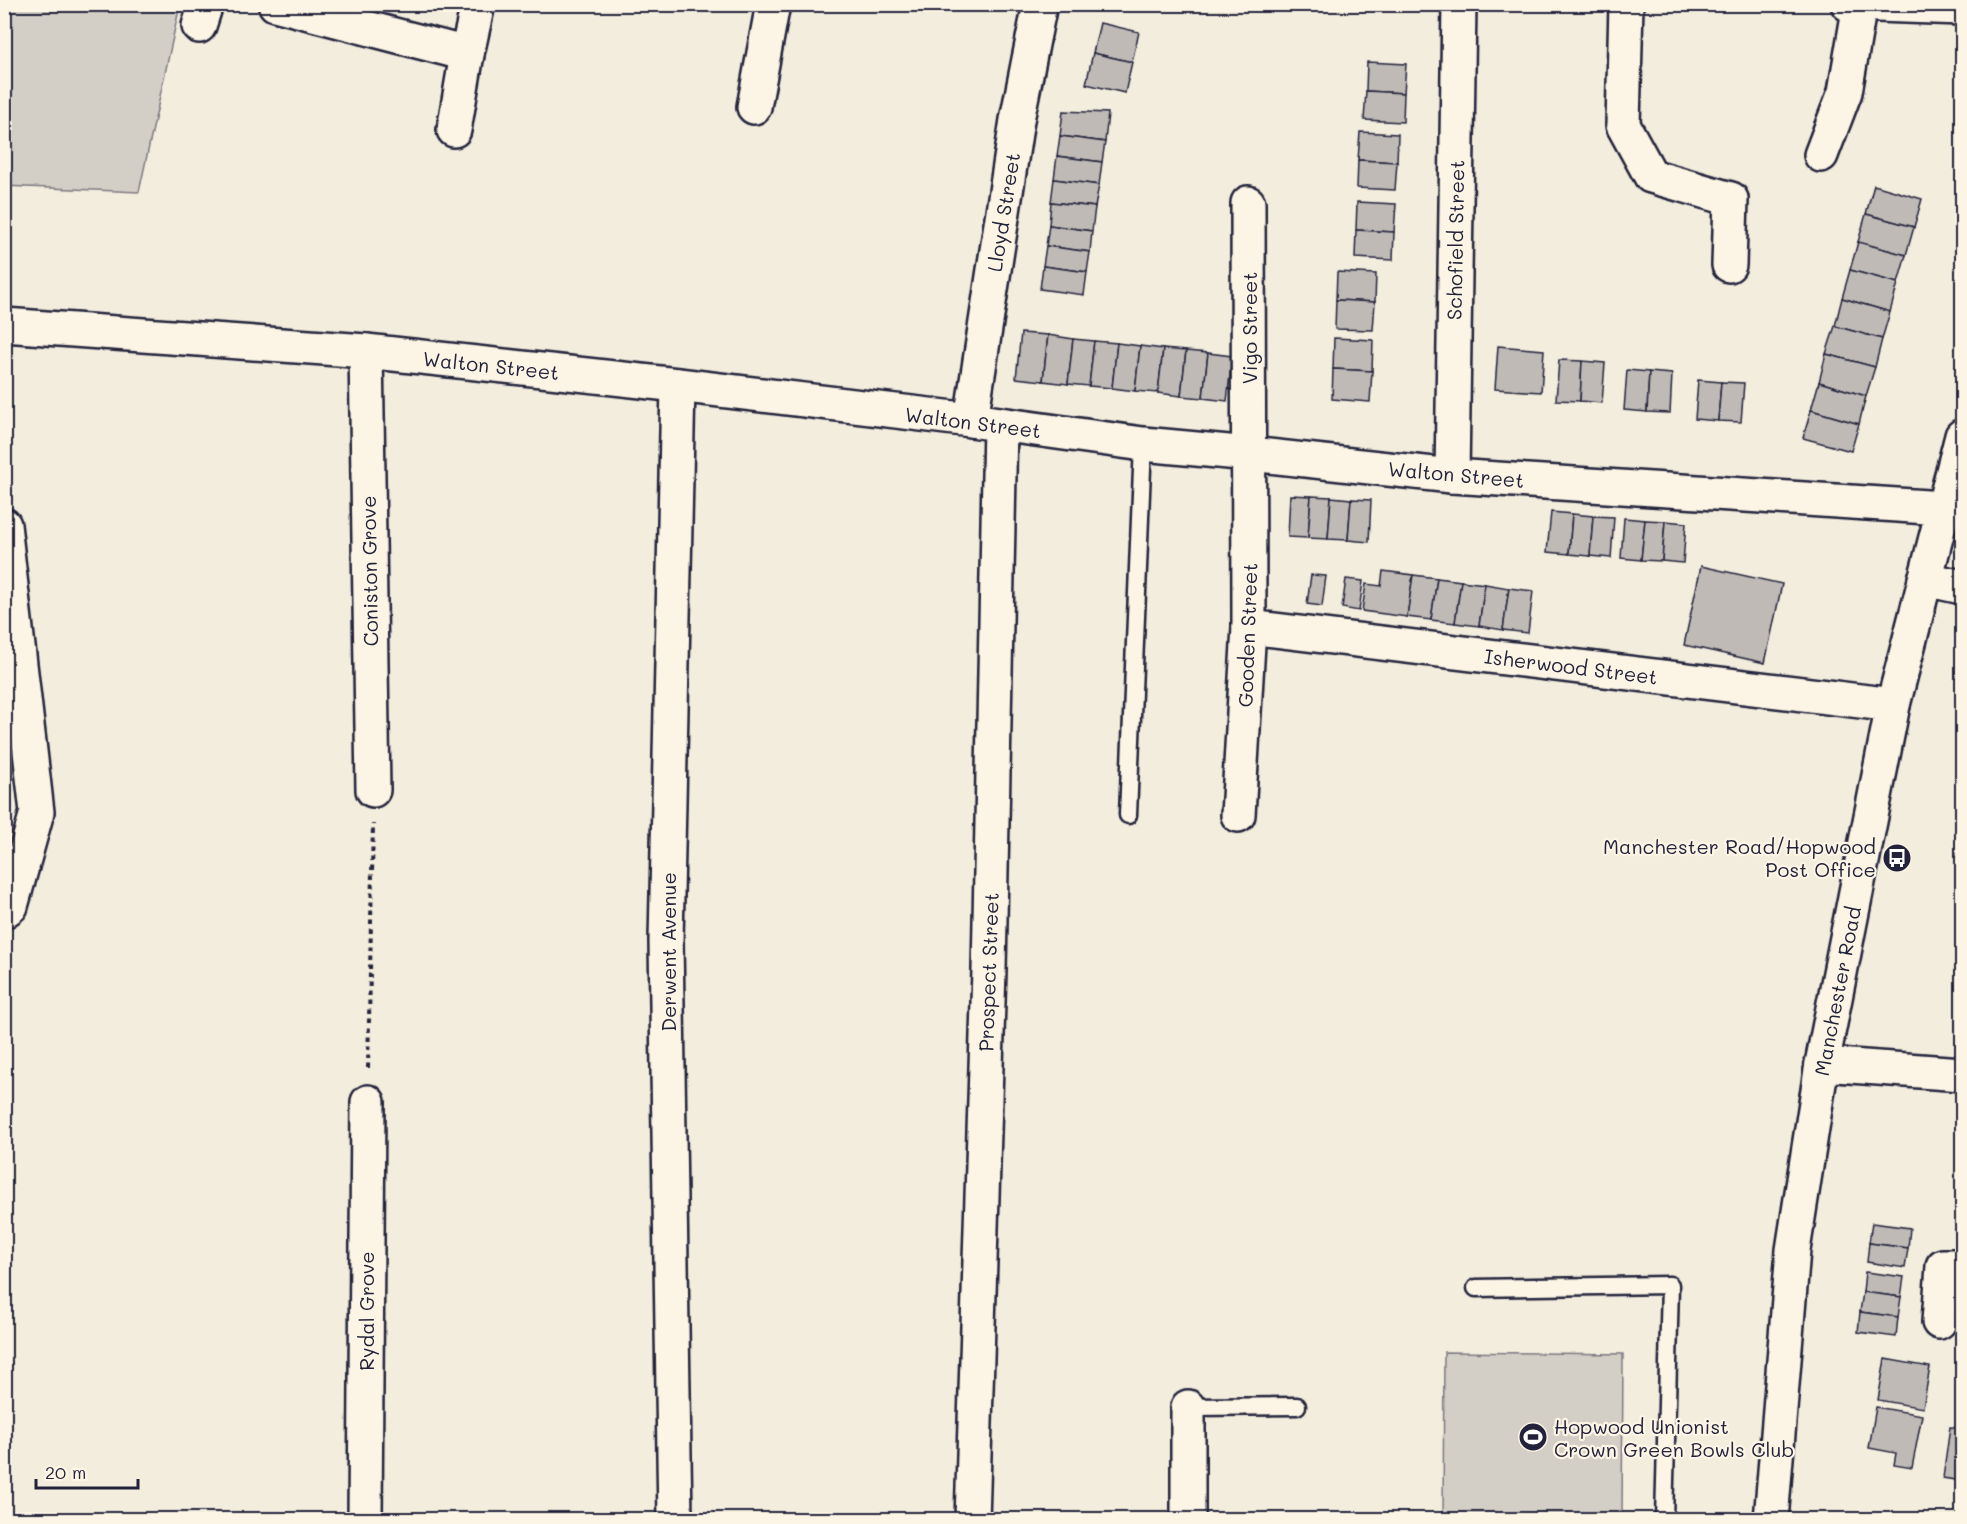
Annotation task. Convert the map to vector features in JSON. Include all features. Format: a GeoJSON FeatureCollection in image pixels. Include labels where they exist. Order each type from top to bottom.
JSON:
{"type":"FeatureCollection","features":[{"type":"Feature","properties":{"kind":"street"},"geometry":{"type":"LineString","coordinates":[[275,4],[467,54]]}},
{"type":"Feature","properties":{"kind":"street"},"geometry":{"type":"LineString","coordinates":[[454,130],[478,4]]}},
{"type":"Feature","properties":{"kind":"street"},"geometry":{"type":"LineString","coordinates":[[754,107],[773,4]]}},
{"type":"Feature","properties":{"kind":"street","name":"Lloyd Street"},"geometry":{"type":"LineString","coordinates":[[986,423],[1017,120],[1040,4]]}},
{"type":"Feature","properties":{"kind":"street","name":"Schofield Street"},"geometry":{"type":"LineString","coordinates":[[1452,476],[1459,4]]}},
{"type":"Feature","properties":{"kind":"street"},"geometry":{"type":"LineString","coordinates":[[1626,4],[1623,125],[1651,176],[1731,199],[1730,265]]}},
{"type":"Feature","properties":{"kind":"street"},"geometry":{"type":"LineString","coordinates":[[1821,155],[1845,92],[1856,5],[1962,8]]}},
{"type":"Feature","properties":{"kind":"street","name":"Vigo Street"},"geometry":{"type":"LineString","coordinates":[[1248,203],[1250,454]]}},
{"type":"Feature","properties":{"kind":"street","name":"Walton Street"},"geometry":{"type":"LineString","coordinates":[[4,325],[366,351],[678,386],[1143,444],[1452,476],[1943,508]]}},
{"type":"Feature","properties":{"kind":"street","name":"Coniston Grove"},"geometry":{"type":"LineString","coordinates":[[366,351],[373,790]]}},
{"type":"Feature","properties":{"kind":"street","name":"Derwent Avenue"},"geometry":{"type":"LineString","coordinates":[[675,1520],[666,941],[678,386]]}},
{"type":"Feature","properties":{"kind":"street","name":"Prospect Street"},"geometry":{"type":"LineString","coordinates":[[972,1520],[989,970],[986,423]]}},
{"type":"Feature","properties":{"kind":"street","name":"Manchester Road"},"geometry":{"type":"LineString","coordinates":[[1771,1520],[1792,1250],[1822,1064],[1893,705],[1962,436]]}},
{"type":"Feature","properties":{"kind":"street","name":"Gooden Street"},"geometry":{"type":"LineString","coordinates":[[1238,815],[1249,627],[1250,454]]}},
{"type":"Feature","properties":{"kind":"street"},"geometry":{"type":"LineString","coordinates":[[4,525],[37,812],[11,906],[4,911]]}},
{"type":"Feature","properties":{"kind":"street"},"geometry":{"type":"LineString","coordinates":[[1925,579],[1962,587]]}},
{"type":"Feature","properties":{"kind":"street","name":"Isherwood Street"},"geometry":{"type":"LineString","coordinates":[[1249,627],[1893,705]]}},
{"type":"Feature","properties":{"kind":"street"},"geometry":{"type":"LineString","coordinates":[[1822,1064],[1962,1074]]}},
{"type":"Feature","properties":{"kind":"street","name":"Rydal Grove"},"geometry":{"type":"LineString","coordinates":[[365,1520],[368,1102]]}},
{"type":"Feature","properties":{"kind":"street"},"geometry":{"type":"LineString","coordinates":[[1939,1322],[1943,1266],[1962,1266]]}},
{"type":"Feature","properties":{"kind":"street"},"geometry":{"type":"LineString","coordinates":[[1188,1407],[1188,1520]]}},
{"type":"Feature","properties":{"kind":"lane"},"geometry":{"type":"LineString","coordinates":[[1128,815],[1143,444]]}},
{"type":"Feature","properties":{"kind":"lane"},"geometry":{"type":"LineString","coordinates":[[1476,1288],[1670,1284],[1664,1520]]}},
{"type":"Feature","properties":{"kind":"lane"},"geometry":{"type":"LineString","coordinates":[[1188,1407],[1298,1406]]}},
{"type":"Feature","properties":{"kind":"path"},"geometry":{"type":"LineString","coordinates":[[368,1102],[373,790]]}},
{"type":"Feature","properties":{"kind":"shaded area"},"geometry":{"type":"Polygon","coordinates":[[[5,4],[180,5],[139,192],[5,186],[5,4]]]}},
{"type":"Feature","properties":{"kind":"shaded area","name":"Hopwood Unionist Crown Green Bowls Club"},"geometry":{"type":"Polygon","coordinates":[[[1444,1352],[1623,1354],[1622,1519],[1443,1519],[1444,1352]]]}},
{"type":"Feature","properties":{"kind":"building"},"geometry":{"type":"Polygon","coordinates":[[[1100,23],[1139,32],[1132,62],[1093,53],[1100,23]]]}},
{"type":"Feature","properties":{"kind":"building"},"geometry":{"type":"Polygon","coordinates":[[[1093,53],[1132,62],[1125,93],[1086,84],[1093,53]]]}},
{"type":"Feature","properties":{"kind":"building"},"geometry":{"type":"Polygon","coordinates":[[[1367,62],[1406,64],[1404,93],[1366,91],[1367,62]]]}},
{"type":"Feature","properties":{"kind":"building"},"geometry":{"type":"Polygon","coordinates":[[[1366,91],[1404,93],[1403,122],[1364,120],[1366,91]]]}},
{"type":"Feature","properties":{"kind":"building"},"geometry":{"type":"Polygon","coordinates":[[[1063,111],[1108,113],[1105,142],[1060,136],[1063,111]]]}},
{"type":"Feature","properties":{"kind":"building"},"geometry":{"type":"Polygon","coordinates":[[[1360,132],[1398,134],[1397,162],[1358,160],[1360,132]]]}},
{"type":"Feature","properties":{"kind":"building"},"geometry":{"type":"Polygon","coordinates":[[[1060,136],[1105,142],[1102,162],[1057,156],[1060,136]]]}},
{"type":"Feature","properties":{"kind":"building"},"geometry":{"type":"Polygon","coordinates":[[[1057,156],[1102,162],[1099,185],[1054,179],[1057,156]]]}},
{"type":"Feature","properties":{"kind":"building"},"geometry":{"type":"Polygon","coordinates":[[[1358,160],[1397,162],[1395,190],[1357,188],[1358,160]]]}},
{"type":"Feature","properties":{"kind":"building"},"geometry":{"type":"Polygon","coordinates":[[[1054,179],[1099,185],[1095,207],[1051,202],[1054,179]]]}},
{"type":"Feature","properties":{"kind":"building"},"geometry":{"type":"Polygon","coordinates":[[[1874,185],[1922,199],[1914,227],[1866,214],[1874,185]]]}},
{"type":"Feature","properties":{"kind":"building"},"geometry":{"type":"Polygon","coordinates":[[[1051,202],[1095,207],[1092,231],[1049,225],[1051,202]]]}},
{"type":"Feature","properties":{"kind":"building"},"geometry":{"type":"Polygon","coordinates":[[[1357,202],[1396,204],[1394,232],[1356,230],[1357,202]]]}},
{"type":"Feature","properties":{"kind":"building"},"geometry":{"type":"Polygon","coordinates":[[[1866,214],[1914,227],[1906,255],[1858,242],[1866,214]]]}},
{"type":"Feature","properties":{"kind":"building"},"geometry":{"type":"Polygon","coordinates":[[[1049,225],[1092,231],[1090,252],[1046,246],[1049,225]]]}},
{"type":"Feature","properties":{"kind":"building"},"geometry":{"type":"Polygon","coordinates":[[[1356,230],[1394,232],[1393,260],[1355,258],[1356,230]]]}},
{"type":"Feature","properties":{"kind":"building"},"geometry":{"type":"Polygon","coordinates":[[[1858,242],[1906,255],[1898,283],[1850,270],[1858,242]]]}},
{"type":"Feature","properties":{"kind":"building"},"geometry":{"type":"Polygon","coordinates":[[[1046,246],[1090,252],[1087,272],[1043,266],[1046,246]]]}},
{"type":"Feature","properties":{"kind":"building"},"geometry":{"type":"Polygon","coordinates":[[[1043,266],[1087,272],[1084,295],[1040,289],[1043,266]]]}},
{"type":"Feature","properties":{"kind":"building"},"geometry":{"type":"Polygon","coordinates":[[[1850,270],[1898,283],[1890,312],[1842,298],[1850,270]]]}},
{"type":"Feature","properties":{"kind":"building"},"geometry":{"type":"Polygon","coordinates":[[[1337,272],[1376,274],[1375,302],[1336,300],[1337,272]]]}},
{"type":"Feature","properties":{"kind":"building"},"geometry":{"type":"Polygon","coordinates":[[[1842,298],[1890,312],[1882,339],[1835,326],[1842,298]]]}},
{"type":"Feature","properties":{"kind":"building"},"geometry":{"type":"Polygon","coordinates":[[[1336,300],[1375,302],[1373,330],[1335,329],[1336,300]]]}},
{"type":"Feature","properties":{"kind":"building"},"geometry":{"type":"Polygon","coordinates":[[[1835,326],[1882,339],[1875,367],[1826,354],[1835,326]]]}},
{"type":"Feature","properties":{"kind":"building"},"geometry":{"type":"Polygon","coordinates":[[[1021,333],[1048,335],[1043,381],[1016,378],[1021,333]]]}},
{"type":"Feature","properties":{"kind":"building"},"geometry":{"type":"Polygon","coordinates":[[[1048,335],[1073,339],[1068,384],[1043,381],[1048,335]]]}},
{"type":"Feature","properties":{"kind":"building"},"geometry":{"type":"Polygon","coordinates":[[[1334,338],[1373,340],[1372,371],[1333,369],[1334,338]]]}},
{"type":"Feature","properties":{"kind":"building"},"geometry":{"type":"Polygon","coordinates":[[[1073,339],[1094,341],[1089,386],[1068,384],[1073,339]]]}},
{"type":"Feature","properties":{"kind":"building"},"geometry":{"type":"Polygon","coordinates":[[[1094,341],[1117,343],[1112,388],[1089,386],[1094,341]]]}},
{"type":"Feature","properties":{"kind":"building"},"geometry":{"type":"Polygon","coordinates":[[[1117,343],[1140,346],[1135,391],[1112,388],[1117,343]]]}},
{"type":"Feature","properties":{"kind":"building"},"geometry":{"type":"Polygon","coordinates":[[[1140,346],[1163,349],[1158,393],[1135,391],[1140,346]]]}},
{"type":"Feature","properties":{"kind":"building"},"geometry":{"type":"Polygon","coordinates":[[[1498,346],[1544,350],[1541,392],[1495,389],[1498,346]]]}},
{"type":"Feature","properties":{"kind":"building"},"geometry":{"type":"Polygon","coordinates":[[[1163,349],[1186,351],[1181,396],[1158,393],[1163,349]]]}},
{"type":"Feature","properties":{"kind":"building"},"geometry":{"type":"Polygon","coordinates":[[[1186,351],[1208,353],[1203,398],[1181,396],[1186,351]]]}},
{"type":"Feature","properties":{"kind":"building"},"geometry":{"type":"Polygon","coordinates":[[[1208,353],[1232,356],[1227,401],[1203,398],[1208,353]]]}},
{"type":"Feature","properties":{"kind":"building"},"geometry":{"type":"Polygon","coordinates":[[[1826,354],[1875,367],[1866,396],[1819,382],[1826,354]]]}},
{"type":"Feature","properties":{"kind":"building"},"geometry":{"type":"Polygon","coordinates":[[[1559,360],[1582,361],[1580,401],[1556,400],[1559,360]]]}},
{"type":"Feature","properties":{"kind":"building"},"geometry":{"type":"Polygon","coordinates":[[[1582,361],[1605,363],[1602,403],[1580,401],[1582,361]]]}},
{"type":"Feature","properties":{"kind":"building"},"geometry":{"type":"Polygon","coordinates":[[[1333,369],[1372,371],[1370,402],[1332,399],[1333,369]]]}},
{"type":"Feature","properties":{"kind":"building"},"geometry":{"type":"Polygon","coordinates":[[[1627,370],[1649,372],[1647,412],[1624,410],[1627,370]]]}},
{"type":"Feature","properties":{"kind":"building"},"geometry":{"type":"Polygon","coordinates":[[[1649,372],[1672,374],[1670,413],[1647,412],[1649,372]]]}},
{"type":"Feature","properties":{"kind":"building"},"geometry":{"type":"Polygon","coordinates":[[[1698,380],[1721,382],[1718,421],[1695,419],[1698,380]]]}},
{"type":"Feature","properties":{"kind":"building"},"geometry":{"type":"Polygon","coordinates":[[[1721,382],[1744,383],[1741,422],[1718,421],[1721,382]]]}},
{"type":"Feature","properties":{"kind":"building"},"geometry":{"type":"Polygon","coordinates":[[[1819,382],[1866,396],[1859,424],[1811,410],[1819,382]]]}},
{"type":"Feature","properties":{"kind":"building"},"geometry":{"type":"Polygon","coordinates":[[[1811,410],[1859,424],[1851,451],[1803,438],[1811,410]]]}},
{"type":"Feature","properties":{"kind":"building"},"geometry":{"type":"Polygon","coordinates":[[[1290,495],[1311,496],[1308,538],[1288,537],[1290,495]]]}},
{"type":"Feature","properties":{"kind":"building"},"geometry":{"type":"Polygon","coordinates":[[[1311,496],[1331,497],[1328,539],[1308,538],[1311,496]]]}},
{"type":"Feature","properties":{"kind":"building"},"geometry":{"type":"Polygon","coordinates":[[[1331,497],[1351,499],[1348,540],[1328,539],[1331,497]]]}},
{"type":"Feature","properties":{"kind":"building"},"geometry":{"type":"Polygon","coordinates":[[[1351,499],[1371,500],[1369,542],[1348,540],[1351,499]]]}},
{"type":"Feature","properties":{"kind":"building"},"geometry":{"type":"Polygon","coordinates":[[[1551,512],[1572,514],[1569,554],[1547,552],[1551,512]]]}},
{"type":"Feature","properties":{"kind":"building"},"geometry":{"type":"Polygon","coordinates":[[[1572,514],[1593,516],[1590,556],[1569,554],[1572,514]]]}},
{"type":"Feature","properties":{"kind":"building"},"geometry":{"type":"Polygon","coordinates":[[[1593,516],[1614,517],[1611,558],[1590,556],[1593,516]]]}},
{"type":"Feature","properties":{"kind":"building"},"geometry":{"type":"Polygon","coordinates":[[[1624,518],[1645,520],[1641,560],[1621,558],[1624,518]]]}},
{"type":"Feature","properties":{"kind":"building"},"geometry":{"type":"Polygon","coordinates":[[[1645,520],[1665,521],[1662,561],[1641,560],[1645,520]]]}},
{"type":"Feature","properties":{"kind":"building"},"geometry":{"type":"Polygon","coordinates":[[[1665,521],[1686,523],[1683,563],[1662,561],[1665,521]]]}},
{"type":"Feature","properties":{"kind":"building"},"geometry":{"type":"Polygon","coordinates":[[[1701,566],[1782,584],[1765,663],[1684,645],[1701,566]]]}},
{"type":"Feature","properties":{"kind":"building"},"geometry":{"type":"Polygon","coordinates":[[[1383,571],[1413,575],[1407,617],[1362,611],[1366,584],[1381,586],[1383,571]]]}},
{"type":"Feature","properties":{"kind":"building"},"geometry":{"type":"Polygon","coordinates":[[[1311,575],[1326,576],[1322,606],[1307,604],[1311,575]]]}},
{"type":"Feature","properties":{"kind":"building"},"geometry":{"type":"Polygon","coordinates":[[[1413,575],[1437,578],[1431,620],[1407,617],[1413,575]]]}},
{"type":"Feature","properties":{"kind":"building"},"geometry":{"type":"Polygon","coordinates":[[[1437,578],[1461,581],[1455,623],[1431,620],[1437,578]]]}},
{"type":"Feature","properties":{"kind":"building"},"geometry":{"type":"Polygon","coordinates":[[[1346,579],[1363,581],[1359,611],[1342,608],[1346,579]]]}},
{"type":"Feature","properties":{"kind":"building"},"geometry":{"type":"Polygon","coordinates":[[[1461,581],[1485,584],[1479,626],[1455,623],[1461,581]]]}},
{"type":"Feature","properties":{"kind":"building"},"geometry":{"type":"Polygon","coordinates":[[[1485,584],[1509,588],[1503,630],[1479,626],[1485,584]]]}},
{"type":"Feature","properties":{"kind":"building"},"geometry":{"type":"Polygon","coordinates":[[[1509,588],[1533,591],[1528,633],[1503,630],[1509,588]]]}},
{"type":"Feature","properties":{"kind":"building"},"geometry":{"type":"Polygon","coordinates":[[[1872,1223],[1910,1228],[1908,1248],[1869,1243],[1872,1223]]]}},
{"type":"Feature","properties":{"kind":"building"},"geometry":{"type":"Polygon","coordinates":[[[1869,1243],[1908,1248],[1905,1268],[1867,1262],[1869,1243]]]}},
{"type":"Feature","properties":{"kind":"building"},"geometry":{"type":"Polygon","coordinates":[[[1865,1272],[1904,1277],[1901,1297],[1863,1292],[1865,1272]]]}},
{"type":"Feature","properties":{"kind":"building"},"geometry":{"type":"Polygon","coordinates":[[[1863,1292],[1901,1297],[1898,1317],[1860,1312],[1863,1292]]]}},
{"type":"Feature","properties":{"kind":"building"},"geometry":{"type":"Polygon","coordinates":[[[1860,1312],[1898,1317],[1896,1337],[1858,1332],[1860,1312]]]}},
{"type":"Feature","properties":{"kind":"building"},"geometry":{"type":"Polygon","coordinates":[[[1885,1359],[1930,1367],[1923,1408],[1878,1400],[1885,1359]]]}},
{"type":"Feature","properties":{"kind":"building"},"geometry":{"type":"Polygon","coordinates":[[[1876,1407],[1922,1415],[1912,1468],[1894,1465],[1896,1453],[1869,1448],[1876,1407]]]}},
{"type":"Feature","properties":{"kind":"building"},"geometry":{"type":"Polygon","coordinates":[[[1950,1427],[1962,1429],[1962,1481],[1943,1478],[1950,1427]]]}},
{"type":"Feature","properties":{"kind":"place","name":"Manchester Road/Hopwood Post Office"},"geometry":{"type":"Point","coordinates":[1897,858]}},
{"type":"Feature","properties":{"kind":"place","name":"Hopwood Unionist Crown Green Bowls Club"},"geometry":{"type":"Point","coordinates":[1533,1437]}}]}
